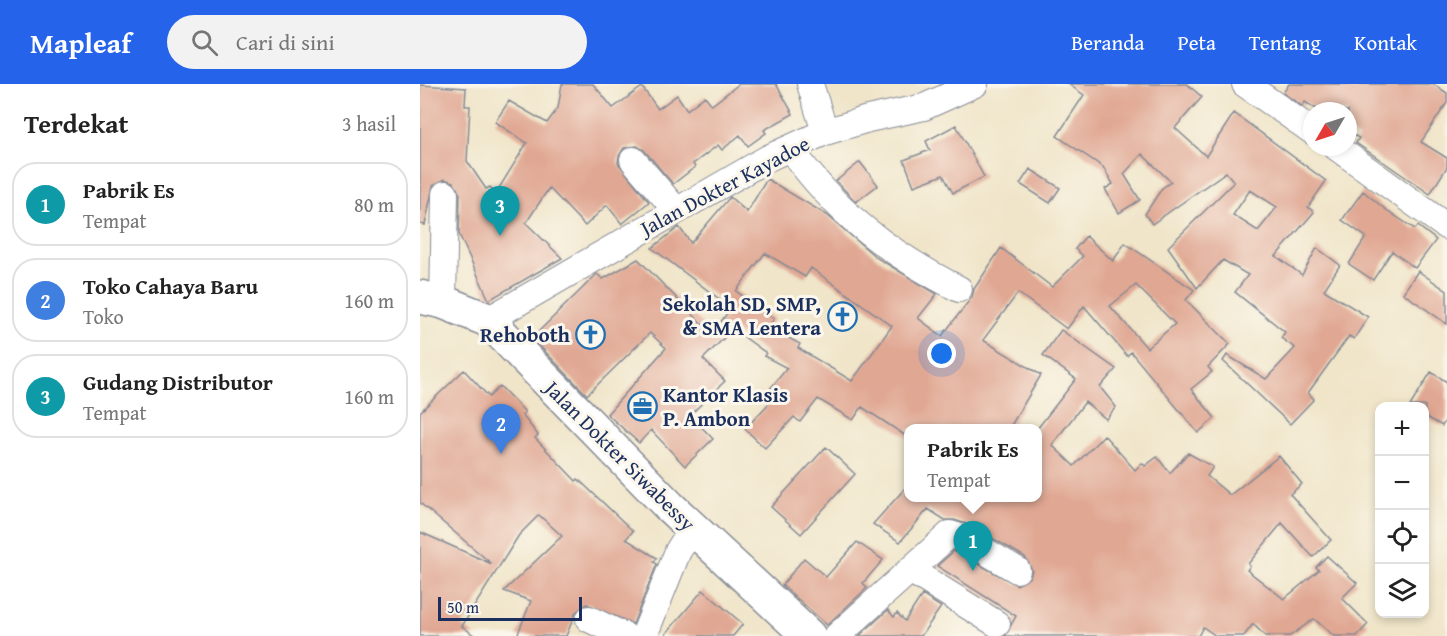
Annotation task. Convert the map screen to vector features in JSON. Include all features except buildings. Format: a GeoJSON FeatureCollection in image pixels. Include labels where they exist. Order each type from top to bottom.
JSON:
{"type":"FeatureCollection","features":[{"type":"Feature","properties":{"kind":"main road","name":"Jalan Dokter Siwabessy"},"geometry":{"type":"LineString","coordinates":[[431,299],[488,320],[583,421],[697,534],[809,636]]}},
{"type":"Feature","properties":{"kind":"street"},"geometry":{"type":"LineString","coordinates":[[810,84],[825,132]]}},
{"type":"Feature","properties":{"kind":"street","name":"Jalan Dokter Kayadoe"},"geometry":{"type":"LineString","coordinates":[[488,320],[729,179],[790,148],[825,132],[868,118],[924,107],[975,84]]}},
{"type":"Feature","properties":{"kind":"street"},"geometry":{"type":"LineString","coordinates":[[1245,84],[1303,125]]}},
{"type":"Feature","properties":{"kind":"street"},"geometry":{"type":"LineString","coordinates":[[790,148],[825,193],[863,229],[900,257],[958,289]]}},
{"type":"Feature","properties":{"kind":"street"},"geometry":{"type":"LineString","coordinates":[[1348,156],[1447,227]]}},
{"type":"Feature","properties":{"kind":"street"},"geometry":{"type":"LineString","coordinates":[[633,160],[676,210]]}},
{"type":"Feature","properties":{"kind":"street"},"geometry":{"type":"LineString","coordinates":[[431,299],[445,194]]}},
{"type":"Feature","properties":{"kind":"street"},"geometry":{"type":"LineString","coordinates":[[644,636],[678,551],[683,543],[697,534]]}},
{"type":"Feature","properties":{"kind":"street"},"geometry":{"type":"LineString","coordinates":[[837,636],[947,535],[952,534],[1017,570]]}},
{"type":"Feature","properties":{"kind":"street"},"geometry":{"type":"LineString","coordinates":[[910,570],[997,624]]}},
{"type":"Feature","properties":{"kind":"street"},"geometry":{"type":"LineString","coordinates":[[589,619],[625,636]]}},
{"type":"Feature","properties":{"kind":"place","name":"Gudang Distributor"},"geometry":{"type":"Point","coordinates":[500,236]}},
{"type":"Feature","properties":{"kind":"place","name":"Sekolah SD, SMP, & SMA Lentera"},"geometry":{"type":"Point","coordinates":[842,316]}},
{"type":"Feature","properties":{"kind":"place","name":"Rehoboth"},"geometry":{"type":"Point","coordinates":[591,335]}},
{"type":"Feature","properties":{"kind":"place","name":"Kantor Klasis P. Ambon"},"geometry":{"type":"Point","coordinates":[642,407]}},
{"type":"Feature","properties":{"kind":"place","name":"Toko Cahaya Baru"},"geometry":{"type":"Point","coordinates":[501,454]}},
{"type":"Feature","properties":{"kind":"place","name":"Pabrik Es"},"geometry":{"type":"Point","coordinates":[973,571]}}]}
